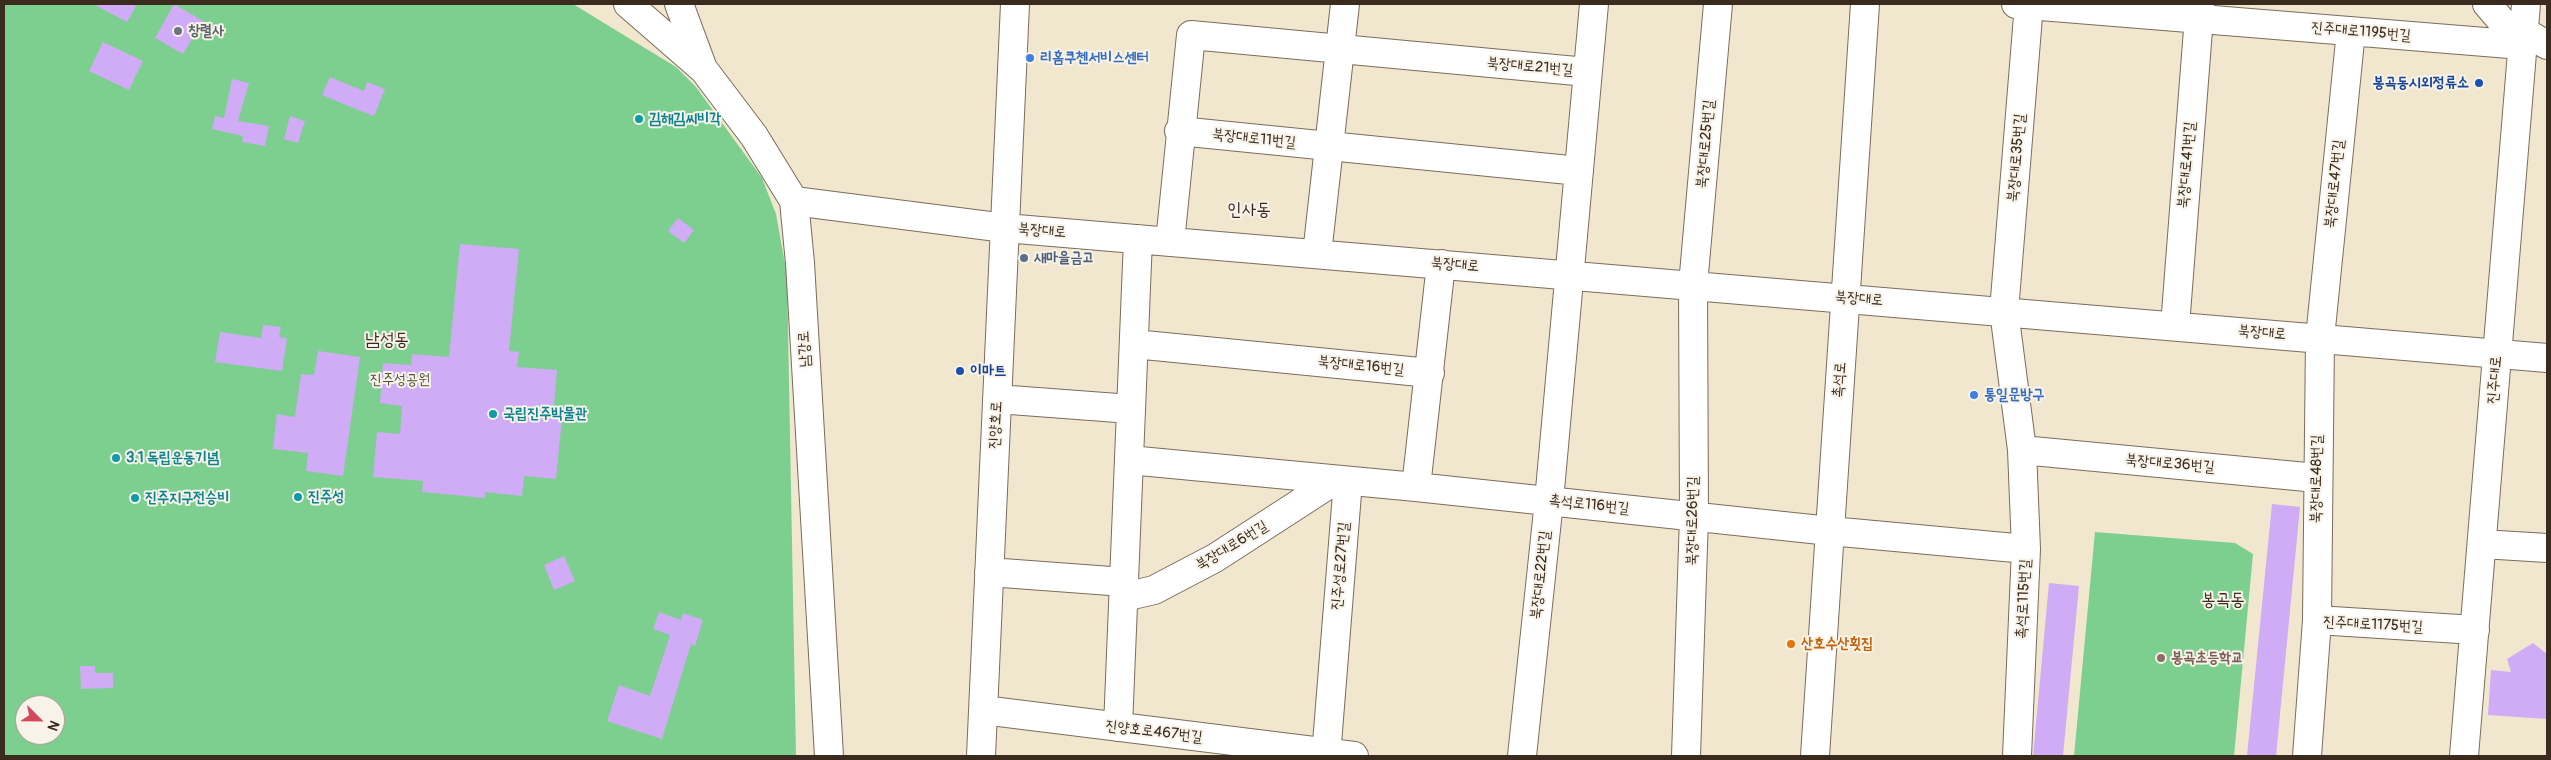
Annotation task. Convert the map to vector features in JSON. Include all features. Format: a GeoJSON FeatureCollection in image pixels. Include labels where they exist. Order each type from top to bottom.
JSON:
{"type":"FeatureCollection","features":[{"type":"Feature","properties":{"kind":"street","name":"남강로"},"geometry":{"type":"LineString","coordinates":[[628,4],[704,70],[754,136],[794,201],[800,262],[829,756]]}},
{"type":"Feature","properties":{"kind":"street"},"geometry":{"type":"LineString","coordinates":[[679,4],[704,70]]}},
{"type":"Feature","properties":{"kind":"street","name":"진양호로"},"geometry":{"type":"LineString","coordinates":[[981,756],[1015,4]]}},
{"type":"Feature","properties":{"kind":"street"},"geometry":{"type":"LineString","coordinates":[[1317,254],[1345,4]]}},
{"type":"Feature","properties":{"kind":"street","name":"북장대로21번길"},"geometry":{"type":"LineString","coordinates":[[1570,275],[1594,4]]}},
{"type":"Feature","properties":{"kind":"street","name":"북장대로25번길"},"geometry":{"type":"LineString","coordinates":[[1693,285],[1718,4]]}},
{"type":"Feature","properties":{"kind":"street","name":"촉석로"},"geometry":{"type":"LineString","coordinates":[[1815,756],[1865,4]]}},
{"type":"Feature","properties":{"kind":"street","name":"진주대로1195번길"},"geometry":{"type":"LineString","coordinates":[[2025,4],[2200,12],[2351,31],[2531,40]]}},
{"type":"Feature","properties":{"kind":"street","name":"북장대로35번길"},"geometry":{"type":"LineString","coordinates":[[2004,311],[2025,4]]}},
{"type":"Feature","properties":{"kind":"street"},"geometry":{"type":"LineString","coordinates":[[2487,4],[2531,40]]}},
{"type":"Feature","properties":{"kind":"street","name":"진주대로"},"geometry":{"type":"LineString","coordinates":[[2464,756],[2497,352],[2531,40],[2526,4]]}},
{"type":"Feature","properties":{"kind":"street","name":"북장대로41번길"},"geometry":{"type":"LineString","coordinates":[[2175,326],[2200,12]]}},
{"type":"Feature","properties":{"kind":"street","name":"북장대로47번길"},"geometry":{"type":"LineString","coordinates":[[2320,338],[2351,31]]}},
{"type":"Feature","properties":{"kind":"street"},"geometry":{"type":"LineString","coordinates":[[1170,242],[1190,35],[1340,49]]}},
{"type":"Feature","properties":{"kind":"street","name":"북장대로21번길"},"geometry":{"type":"LineString","coordinates":[[1340,49],[1588,72]]}},
{"type":"Feature","properties":{"kind":"street","name":"북장대로11번길"},"geometry":{"type":"LineString","coordinates":[[1180,131],[1578,171]]}},
{"type":"Feature","properties":{"kind":"street","name":"북장대로"},"geometry":{"type":"LineString","coordinates":[[794,201],[1005,228],[2497,352],[2547,358]]}},
{"type":"Feature","properties":{"kind":"street"},"geometry":{"type":"LineString","coordinates":[[1118,727],[1138,239]]}},
{"type":"Feature","properties":{"kind":"street"},"geometry":{"type":"LineString","coordinates":[[1416,487],[1441,264]]}},
{"type":"Feature","properties":{"kind":"street","name":"북장대로22번길"},"geometry":{"type":"LineString","coordinates":[[1522,756],[1549,501],[1570,275]]}},
{"type":"Feature","properties":{"kind":"street","name":"북장대로26번길"},"geometry":{"type":"LineString","coordinates":[[1686,756],[1694,516],[1693,285]]}},
{"type":"Feature","properties":{"kind":"street"},"geometry":{"type":"LineString","coordinates":[[2004,311],[2022,460],[2026,549]]}},
{"type":"Feature","properties":{"kind":"street","name":"북장대로48번길"},"geometry":{"type":"LineString","coordinates":[[2317,620],[2317,478],[2320,338]]}},
{"type":"Feature","properties":{"kind":"street","name":"북장대로16번길"},"geometry":{"type":"LineString","coordinates":[[1134,344],[1430,373]]}},
{"type":"Feature","properties":{"kind":"street"},"geometry":{"type":"LineString","coordinates":[[997,399],[1131,409]]}},
{"type":"Feature","properties":{"kind":"street"},"geometry":{"type":"LineString","coordinates":[[1129,460],[1341,481]]}},
{"type":"Feature","properties":{"kind":"street","name":"북장대로36번길"},"geometry":{"type":"LineString","coordinates":[[2022,460],[2317,478]]}},
{"type":"Feature","properties":{"kind":"street","name":"촉석로116번길"},"geometry":{"type":"LineString","coordinates":[[1341,481],[1416,487],[1830,531]]}},
{"type":"Feature","properties":{"kind":"street","name":"북장대로6번길"},"geometry":{"type":"LineString","coordinates":[[989,572],[1124,589],[1154,590],[1215,558],[1341,481]]}},
{"type":"Feature","properties":{"kind":"street","name":"진주성로27번길"},"geometry":{"type":"LineString","coordinates":[[1326,755],[1341,481]]}},
{"type":"Feature","properties":{"kind":"street","name":"촉석로115번길"},"geometry":{"type":"LineString","coordinates":[[1830,531],[2026,549],[2017,756]]}},
{"type":"Feature","properties":{"kind":"street"},"geometry":{"type":"LineString","coordinates":[[2482,544],[2547,548]]}},
{"type":"Feature","properties":{"kind":"street","name":"진주대로1175번길"},"geometry":{"type":"LineString","coordinates":[[2307,756],[2317,620],[2474,630]]}},
{"type":"Feature","properties":{"kind":"street","name":"진양호로467번길"},"geometry":{"type":"LineString","coordinates":[[982,710],[1326,755],[1354,756]]}},
{"type":"Feature","properties":{"kind":"green space","name":"진주성공원"},"geometry":{"type":"Polygon","coordinates":[[[4,4],[573,4],[676,67],[696,87],[762,178],[776,214],[787,275],[796,756],[4,756],[4,4]]]}},
{"type":"Feature","properties":{"kind":"green space"},"geometry":{"type":"Polygon","coordinates":[[[2095,532],[2235,543],[2253,554],[2234,756],[2074,756],[2095,532]]]}},
{"type":"Feature","properties":{"kind":"building"},"geometry":{"type":"Polygon","coordinates":[[[93,4],[137,4],[127,22],[93,4]]]}},
{"type":"Feature","properties":{"kind":"building","name":"창렬사"},"geometry":{"type":"Polygon","coordinates":[[[174,4],[203,21],[183,54],[155,38],[174,4]]]}},
{"type":"Feature","properties":{"kind":"building"},"geometry":{"type":"Polygon","coordinates":[[[103,42],[143,61],[129,90],[89,71],[103,42]]]}},
{"type":"Feature","properties":{"kind":"building"},"geometry":{"type":"Polygon","coordinates":[[[330,77],[364,91],[367,82],[385,89],[375,114],[373,116],[322,95],[330,77]]]}},
{"type":"Feature","properties":{"kind":"building"},"geometry":{"type":"Polygon","coordinates":[[[232,79],[249,83],[238,121],[269,126],[265,146],[242,142],[243,136],[212,129],[215,116],[224,118],[232,79]]]}},
{"type":"Feature","properties":{"kind":"building"},"geometry":{"type":"Polygon","coordinates":[[[290,116],[305,121],[298,143],[284,139],[290,116]]]}},
{"type":"Feature","properties":{"kind":"building"},"geometry":{"type":"Polygon","coordinates":[[[678,218],[694,230],[684,243],[668,231],[678,218]]]}},
{"type":"Feature","properties":{"kind":"building"},"geometry":{"type":"Polygon","coordinates":[[[460,244],[519,249],[509,351],[519,352],[517,367],[557,370],[554,406],[563,407],[556,479],[524,476],[522,496],[485,492],[485,498],[422,492],[423,481],[373,477],[377,432],[400,434],[402,406],[380,403],[383,363],[411,365],[412,354],[449,357],[460,244]]]}},
{"type":"Feature","properties":{"kind":"building"},"geometry":{"type":"Polygon","coordinates":[[[263,325],[281,327],[279,337],[287,338],[282,371],[215,362],[220,332],[261,338],[263,325]]]}},
{"type":"Feature","properties":{"kind":"building"},"geometry":{"type":"Polygon","coordinates":[[[318,351],[360,357],[343,476],[306,471],[308,453],[273,449],[277,414],[295,417],[301,374],[314,375],[318,351]]]}},
{"type":"Feature","properties":{"kind":"building"},"geometry":{"type":"Polygon","coordinates":[[[2272,504],[2300,507],[2276,756],[2247,756],[2272,504]]]}},
{"type":"Feature","properties":{"kind":"building"},"geometry":{"type":"Polygon","coordinates":[[[564,556],[575,581],[554,590],[544,565],[564,556]]]}},
{"type":"Feature","properties":{"kind":"building"},"geometry":{"type":"Polygon","coordinates":[[[2049,583],[2079,586],[2063,756],[2033,756],[2049,583]]]}},
{"type":"Feature","properties":{"kind":"building"},"geometry":{"type":"Polygon","coordinates":[[[659,612],[681,620],[683,613],[703,620],[695,646],[691,644],[662,739],[607,721],[619,685],[650,696],[670,635],[653,629],[659,612]]]}},
{"type":"Feature","properties":{"kind":"building"},"geometry":{"type":"Polygon","coordinates":[[[2533,643],[2547,654],[2547,719],[2488,715],[2491,670],[2511,672],[2507,659],[2533,643]]]}},
{"type":"Feature","properties":{"kind":"building"},"geometry":{"type":"Polygon","coordinates":[[[80,666],[95,666],[95,673],[113,673],[113,688],[81,689],[80,666]]]}},
{"type":"Feature","properties":{"kind":"place","name":"창렬사"},"geometry":{"type":"Point","coordinates":[178,31]}},
{"type":"Feature","properties":{"kind":"place","name":"리홈쿠첸서비스센터"},"geometry":{"type":"Point","coordinates":[1030,58]}},
{"type":"Feature","properties":{"kind":"place","name":"봉곡동시외정류소"},"geometry":{"type":"Point","coordinates":[2479,83]}},
{"type":"Feature","properties":{"kind":"place","name":"김해김씨비각"},"geometry":{"type":"Point","coordinates":[639,119]}},
{"type":"Feature","properties":{"kind":"place","name":"새마을금고"},"geometry":{"type":"Point","coordinates":[1024,258]}},
{"type":"Feature","properties":{"kind":"place","name":"이마트"},"geometry":{"type":"Point","coordinates":[960,371]}},
{"type":"Feature","properties":{"kind":"place","name":"통일문방구"},"geometry":{"type":"Point","coordinates":[1974,395]}},
{"type":"Feature","properties":{"kind":"place","name":"국립진주박물관"},"geometry":{"type":"Point","coordinates":[493,414]}},
{"type":"Feature","properties":{"kind":"place","name":"3.1 독립운동기념"},"geometry":{"type":"Point","coordinates":[116,458]}},
{"type":"Feature","properties":{"kind":"place","name":"진주성"},"geometry":{"type":"Point","coordinates":[298,497]}},
{"type":"Feature","properties":{"kind":"place","name":"진주지구전승비"},"geometry":{"type":"Point","coordinates":[135,498]}},
{"type":"Feature","properties":{"kind":"place","name":"산호수산횟집"},"geometry":{"type":"Point","coordinates":[1791,644]}},
{"type":"Feature","properties":{"kind":"place","name":"봉곡초등학교"},"geometry":{"type":"Point","coordinates":[2161,658]}},
{"type":"Feature","properties":{"kind":"district","name":"인사동"},"geometry":{"type":"Point","coordinates":[1249,210]}},
{"type":"Feature","properties":{"kind":"district","name":"남성동"},"geometry":{"type":"Point","coordinates":[387,340]}},
{"type":"Feature","properties":{"kind":"district","name":"봉곡동"},"geometry":{"type":"Point","coordinates":[2223,600]}}]}
